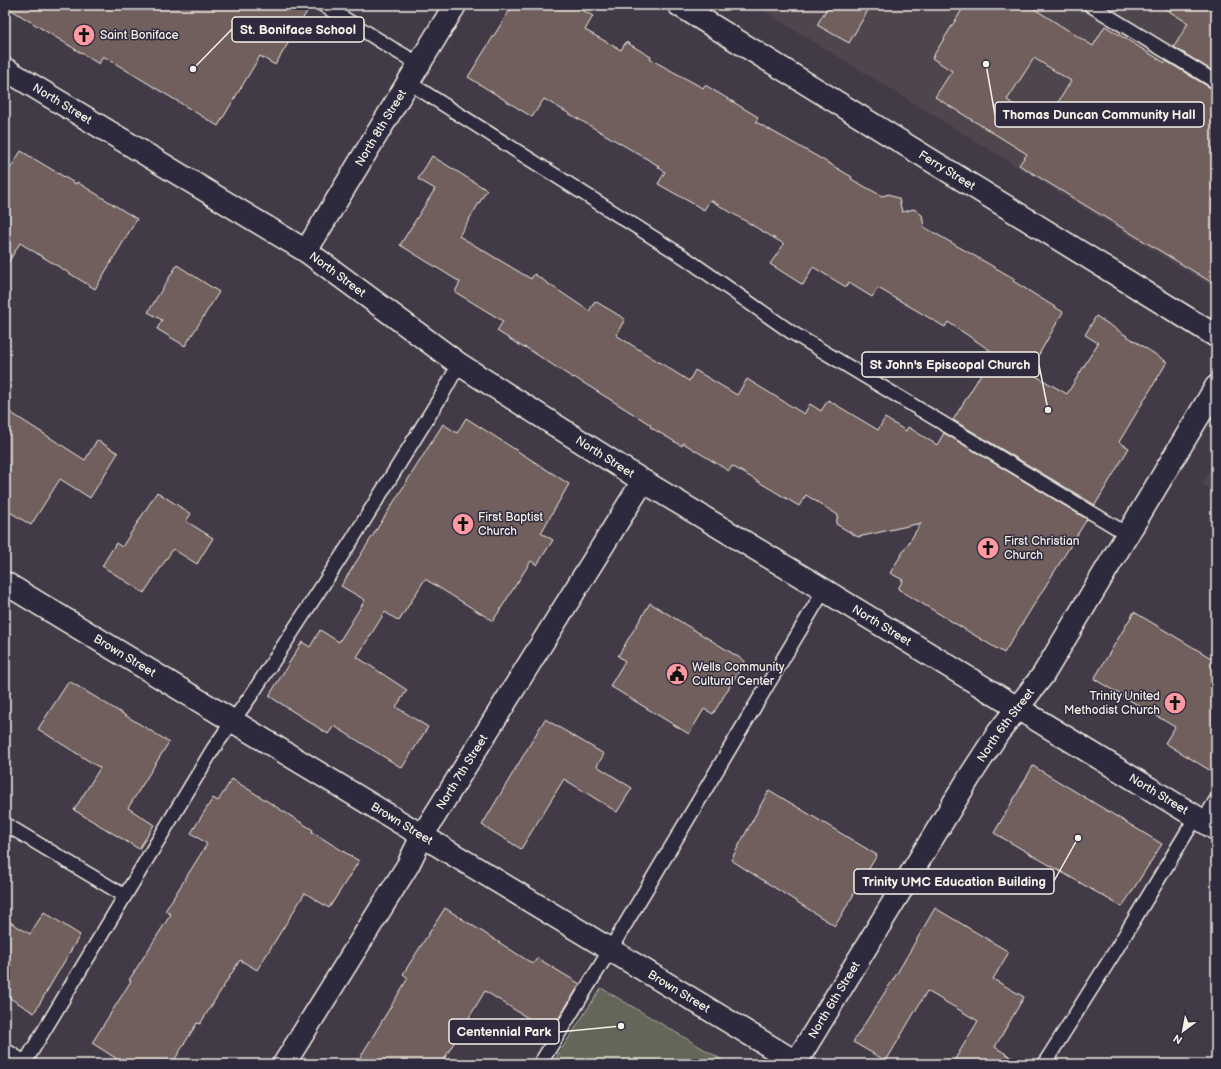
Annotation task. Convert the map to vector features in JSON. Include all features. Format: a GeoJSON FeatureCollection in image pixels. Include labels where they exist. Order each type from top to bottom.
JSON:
{"type":"FeatureCollection","features":[{"type":"Feature","properties":{"kind":"street","name":"North 8th Street"},"geometry":{"type":"LineString","coordinates":[[306,251],[455,5]]}},
{"type":"Feature","properties":{"kind":"street","name":"Ferry Street"},"geometry":{"type":"LineString","coordinates":[[679,5],[1216,336]]}},
{"type":"Feature","properties":{"kind":"street","name":"North Street"},"geometry":{"type":"LineString","coordinates":[[5,69],[306,251],[459,364],[644,481],[1205,822]]}},
{"type":"Feature","properties":{"kind":"street","name":"North 6th Street"},"geometry":{"type":"LineString","coordinates":[[797,1063],[972,773],[998,733],[1043,676],[1216,387]]}},
{"type":"Feature","properties":{"kind":"street","name":"North 7th Street"},"geometry":{"type":"LineString","coordinates":[[284,1064],[408,865],[422,836],[644,481]]}},
{"type":"Feature","properties":{"kind":"street","name":"Brown Street"},"geometry":{"type":"LineString","coordinates":[[5,583],[797,1063]]}},
{"type":"Feature","properties":{"kind":"street"},"geometry":{"type":"LineString","coordinates":[[5,1055],[19,1064]]}},
{"type":"Feature","properties":{"kind":"lane"},"geometry":{"type":"LineString","coordinates":[[323,5],[419,64]]}},
{"type":"Feature","properties":{"kind":"lane"},"geometry":{"type":"LineString","coordinates":[[1090,5],[1216,82]]}},
{"type":"Feature","properties":{"kind":"lane"},"geometry":{"type":"LineString","coordinates":[[408,82],[684,257],[791,332],[1127,534]]}},
{"type":"Feature","properties":{"kind":"lane"},"geometry":{"type":"LineString","coordinates":[[24,1064],[213,749],[252,694],[352,540],[459,364]]}},
{"type":"Feature","properties":{"kind":"lane"},"geometry":{"type":"LineString","coordinates":[[540,1064],[610,950],[824,590]]}},
{"type":"Feature","properties":{"kind":"lane"},"geometry":{"type":"LineString","coordinates":[[1044,1064],[1114,953],[1205,822],[1216,800]]}},
{"type":"Feature","properties":{"kind":"lane"},"geometry":{"type":"LineString","coordinates":[[5,824],[125,896]]}},
{"type":"Feature","properties":{"kind":"shaded area"},"geometry":{"type":"Polygon","coordinates":[[[754,5],[1216,5],[1216,289],[754,5]]]}},
{"type":"Feature","properties":{"kind":"shaded area"},"geometry":{"type":"Polygon","coordinates":[[[1216,461],[1216,493],[1202,484],[1216,461]]]}},
{"type":"Feature","properties":{"kind":"green space"},"geometry":{"type":"Polygon","coordinates":[[[601,988],[729,1064],[552,1064],[601,988]]]}},
{"type":"Feature","properties":{"kind":"building"},"geometry":{"type":"Polygon","coordinates":[[[5,5],[311,5],[275,65],[260,56],[218,126],[103,56],[99,64],[5,5]]]}},
{"type":"Feature","properties":{"kind":"building"},"geometry":{"type":"Polygon","coordinates":[[[513,5],[573,5],[593,16],[585,30],[621,50],[626,42],[651,57],[650,59],[703,88],[705,85],[758,117],[756,122],[852,177],[851,179],[882,196],[889,194],[899,199],[902,212],[914,209],[922,215],[924,227],[1015,279],[1013,281],[1063,312],[1029,372],[1067,394],[1098,343],[1085,335],[1096,316],[1167,362],[1119,442],[1129,448],[1095,505],[953,420],[994,353],[948,322],[945,327],[878,288],[872,297],[849,283],[846,287],[813,267],[803,285],[770,264],[784,244],[710,200],[704,210],[658,184],[665,172],[658,167],[659,166],[544,99],[532,117],[468,77],[513,5]]]}},
{"type":"Feature","properties":{"kind":"building"},"geometry":{"type":"Polygon","coordinates":[[[829,5],[871,5],[849,43],[817,25],[829,5]]]}},
{"type":"Feature","properties":{"kind":"building"},"geometry":{"type":"Polygon","coordinates":[[[965,5],[1028,5],[1093,46],[1105,26],[1165,63],[1166,61],[1216,90],[1216,285],[1019,165],[1027,154],[935,97],[952,71],[932,58],[965,5]],[[1034,58],[1007,100],[1045,124],[1071,81],[1034,58]]]}},
{"type":"Feature","properties":{"kind":"building"},"geometry":{"type":"Polygon","coordinates":[[[1159,5],[1216,5],[1216,73],[1174,47],[1188,23],[1159,5]]]}},
{"type":"Feature","properties":{"kind":"building"},"geometry":{"type":"Polygon","coordinates":[[[21,151],[76,184],[77,182],[137,219],[95,289],[20,243],[5,268],[5,177],[21,151]]]}},
{"type":"Feature","properties":{"kind":"building"},"geometry":{"type":"Polygon","coordinates":[[[432,156],[487,190],[459,236],[531,279],[534,274],[589,311],[595,301],[625,319],[616,335],[689,381],[695,370],[737,395],[747,379],[804,414],[810,404],[821,411],[828,400],[878,430],[885,418],[906,431],[908,427],[937,445],[944,433],[1087,519],[1004,653],[898,589],[903,580],[890,573],[921,523],[858,537],[836,524],[838,515],[806,495],[799,506],[732,466],[729,471],[683,443],[682,446],[650,427],[651,425],[497,331],[503,321],[455,292],[460,282],[400,245],[435,189],[418,179],[432,156]]]}},
{"type":"Feature","properties":{"kind":"building"},"geometry":{"type":"Polygon","coordinates":[[[177,265],[219,292],[185,346],[157,329],[162,320],[148,312],[177,265]]]}},
{"type":"Feature","properties":{"kind":"building"},"geometry":{"type":"Polygon","coordinates":[[[5,409],[85,460],[97,440],[118,453],[90,498],[60,479],[31,525],[5,509],[5,409]]]}},
{"type":"Feature","properties":{"kind":"building","name":"First Baptist Church"},"geometry":{"type":"Polygon","coordinates":[[[466,418],[569,484],[541,533],[553,540],[537,565],[531,561],[493,621],[425,579],[399,621],[385,612],[357,657],[407,690],[396,707],[428,727],[402,768],[334,726],[328,734],[269,696],[302,642],[310,647],[320,630],[339,642],[365,600],[341,586],[443,424],[457,433],[466,418]]]}},
{"type":"Feature","properties":{"kind":"building"},"geometry":{"type":"Polygon","coordinates":[[[157,492],[191,514],[186,521],[213,538],[197,564],[173,549],[144,593],[102,566],[116,543],[122,547],[157,492]]]}},
{"type":"Feature","properties":{"kind":"building","name":"Wells Community Cultural Center"},"geometry":{"type":"Polygon","coordinates":[[[650,603],[745,661],[713,714],[704,709],[689,734],[610,686],[625,661],[618,656],[650,603]]]}},
{"type":"Feature","properties":{"kind":"building","name":"Trinity United Methodist Church"},"geometry":{"type":"Polygon","coordinates":[[[1134,612],[1216,661],[1216,774],[1165,743],[1175,727],[1094,679],[1134,612]]]}},
{"type":"Feature","properties":{"kind":"building"},"geometry":{"type":"Polygon","coordinates":[[[69,681],[169,742],[128,808],[154,825],[139,849],[74,810],[100,768],[38,729],[69,681]]]}},
{"type":"Feature","properties":{"kind":"building"},"geometry":{"type":"Polygon","coordinates":[[[545,719],[604,754],[597,766],[632,788],[617,812],[564,779],[521,849],[482,825],[545,719]]]}},
{"type":"Feature","properties":{"kind":"building"},"geometry":{"type":"Polygon","coordinates":[[[1033,766],[1162,844],[1122,907],[994,833],[1033,766]]]}},
{"type":"Feature","properties":{"kind":"building"},"geometry":{"type":"Polygon","coordinates":[[[232,779],[359,861],[329,908],[305,893],[257,970],[240,960],[200,1024],[197,1023],[172,1064],[125,1064],[92,1043],[131,981],[129,980],[171,914],[165,911],[207,844],[191,833],[213,798],[218,801],[232,779]]]}},
{"type":"Feature","properties":{"kind":"building"},"geometry":{"type":"Polygon","coordinates":[[[769,790],[877,855],[835,926],[731,860],[769,790]]]}},
{"type":"Feature","properties":{"kind":"building"},"geometry":{"type":"Polygon","coordinates":[[[445,908],[533,964],[537,958],[580,984],[550,1032],[485,991],[441,1064],[356,1064],[408,978],[403,974],[445,908]]]}},
{"type":"Feature","properties":{"kind":"building"},"geometry":{"type":"Polygon","coordinates":[[[935,908],[1009,952],[993,979],[1024,997],[995,1047],[1022,1064],[952,1064],[978,1021],[927,991],[886,1061],[853,1042],[896,975],[935,908]]]}},
{"type":"Feature","properties":{"kind":"building"},"geometry":{"type":"Polygon","coordinates":[[[44,912],[80,935],[34,1013],[5,995],[5,919],[30,934],[44,912]]]}},
{"type":"Feature","properties":{"kind":"place","name":"Saint Boniface"},"geometry":{"type":"Point","coordinates":[84,35]}},
{"type":"Feature","properties":{"kind":"place","name":"Thomas Duncan Community Hall"},"geometry":{"type":"Point","coordinates":[986,64]}},
{"type":"Feature","properties":{"kind":"place","name":"St. Boniface School"},"geometry":{"type":"Point","coordinates":[193,69]}},
{"type":"Feature","properties":{"kind":"place","name":"St John's Episcopal Church"},"geometry":{"type":"Point","coordinates":[1048,410]}},
{"type":"Feature","properties":{"kind":"place","name":"First Baptist Church"},"geometry":{"type":"Point","coordinates":[463,524]}},
{"type":"Feature","properties":{"kind":"place","name":"First Christian Church"},"geometry":{"type":"Point","coordinates":[988,548]}},
{"type":"Feature","properties":{"kind":"place","name":"Wells Community Cultural Center"},"geometry":{"type":"Point","coordinates":[677,674]}},
{"type":"Feature","properties":{"kind":"place","name":"Trinity United Methodist Church"},"geometry":{"type":"Point","coordinates":[1175,703]}},
{"type":"Feature","properties":{"kind":"place","name":"Trinity UMC Education Building"},"geometry":{"type":"Point","coordinates":[1078,838]}},
{"type":"Feature","properties":{"kind":"place","name":"Centennial Park"},"geometry":{"type":"Point","coordinates":[621,1026]}}]}
